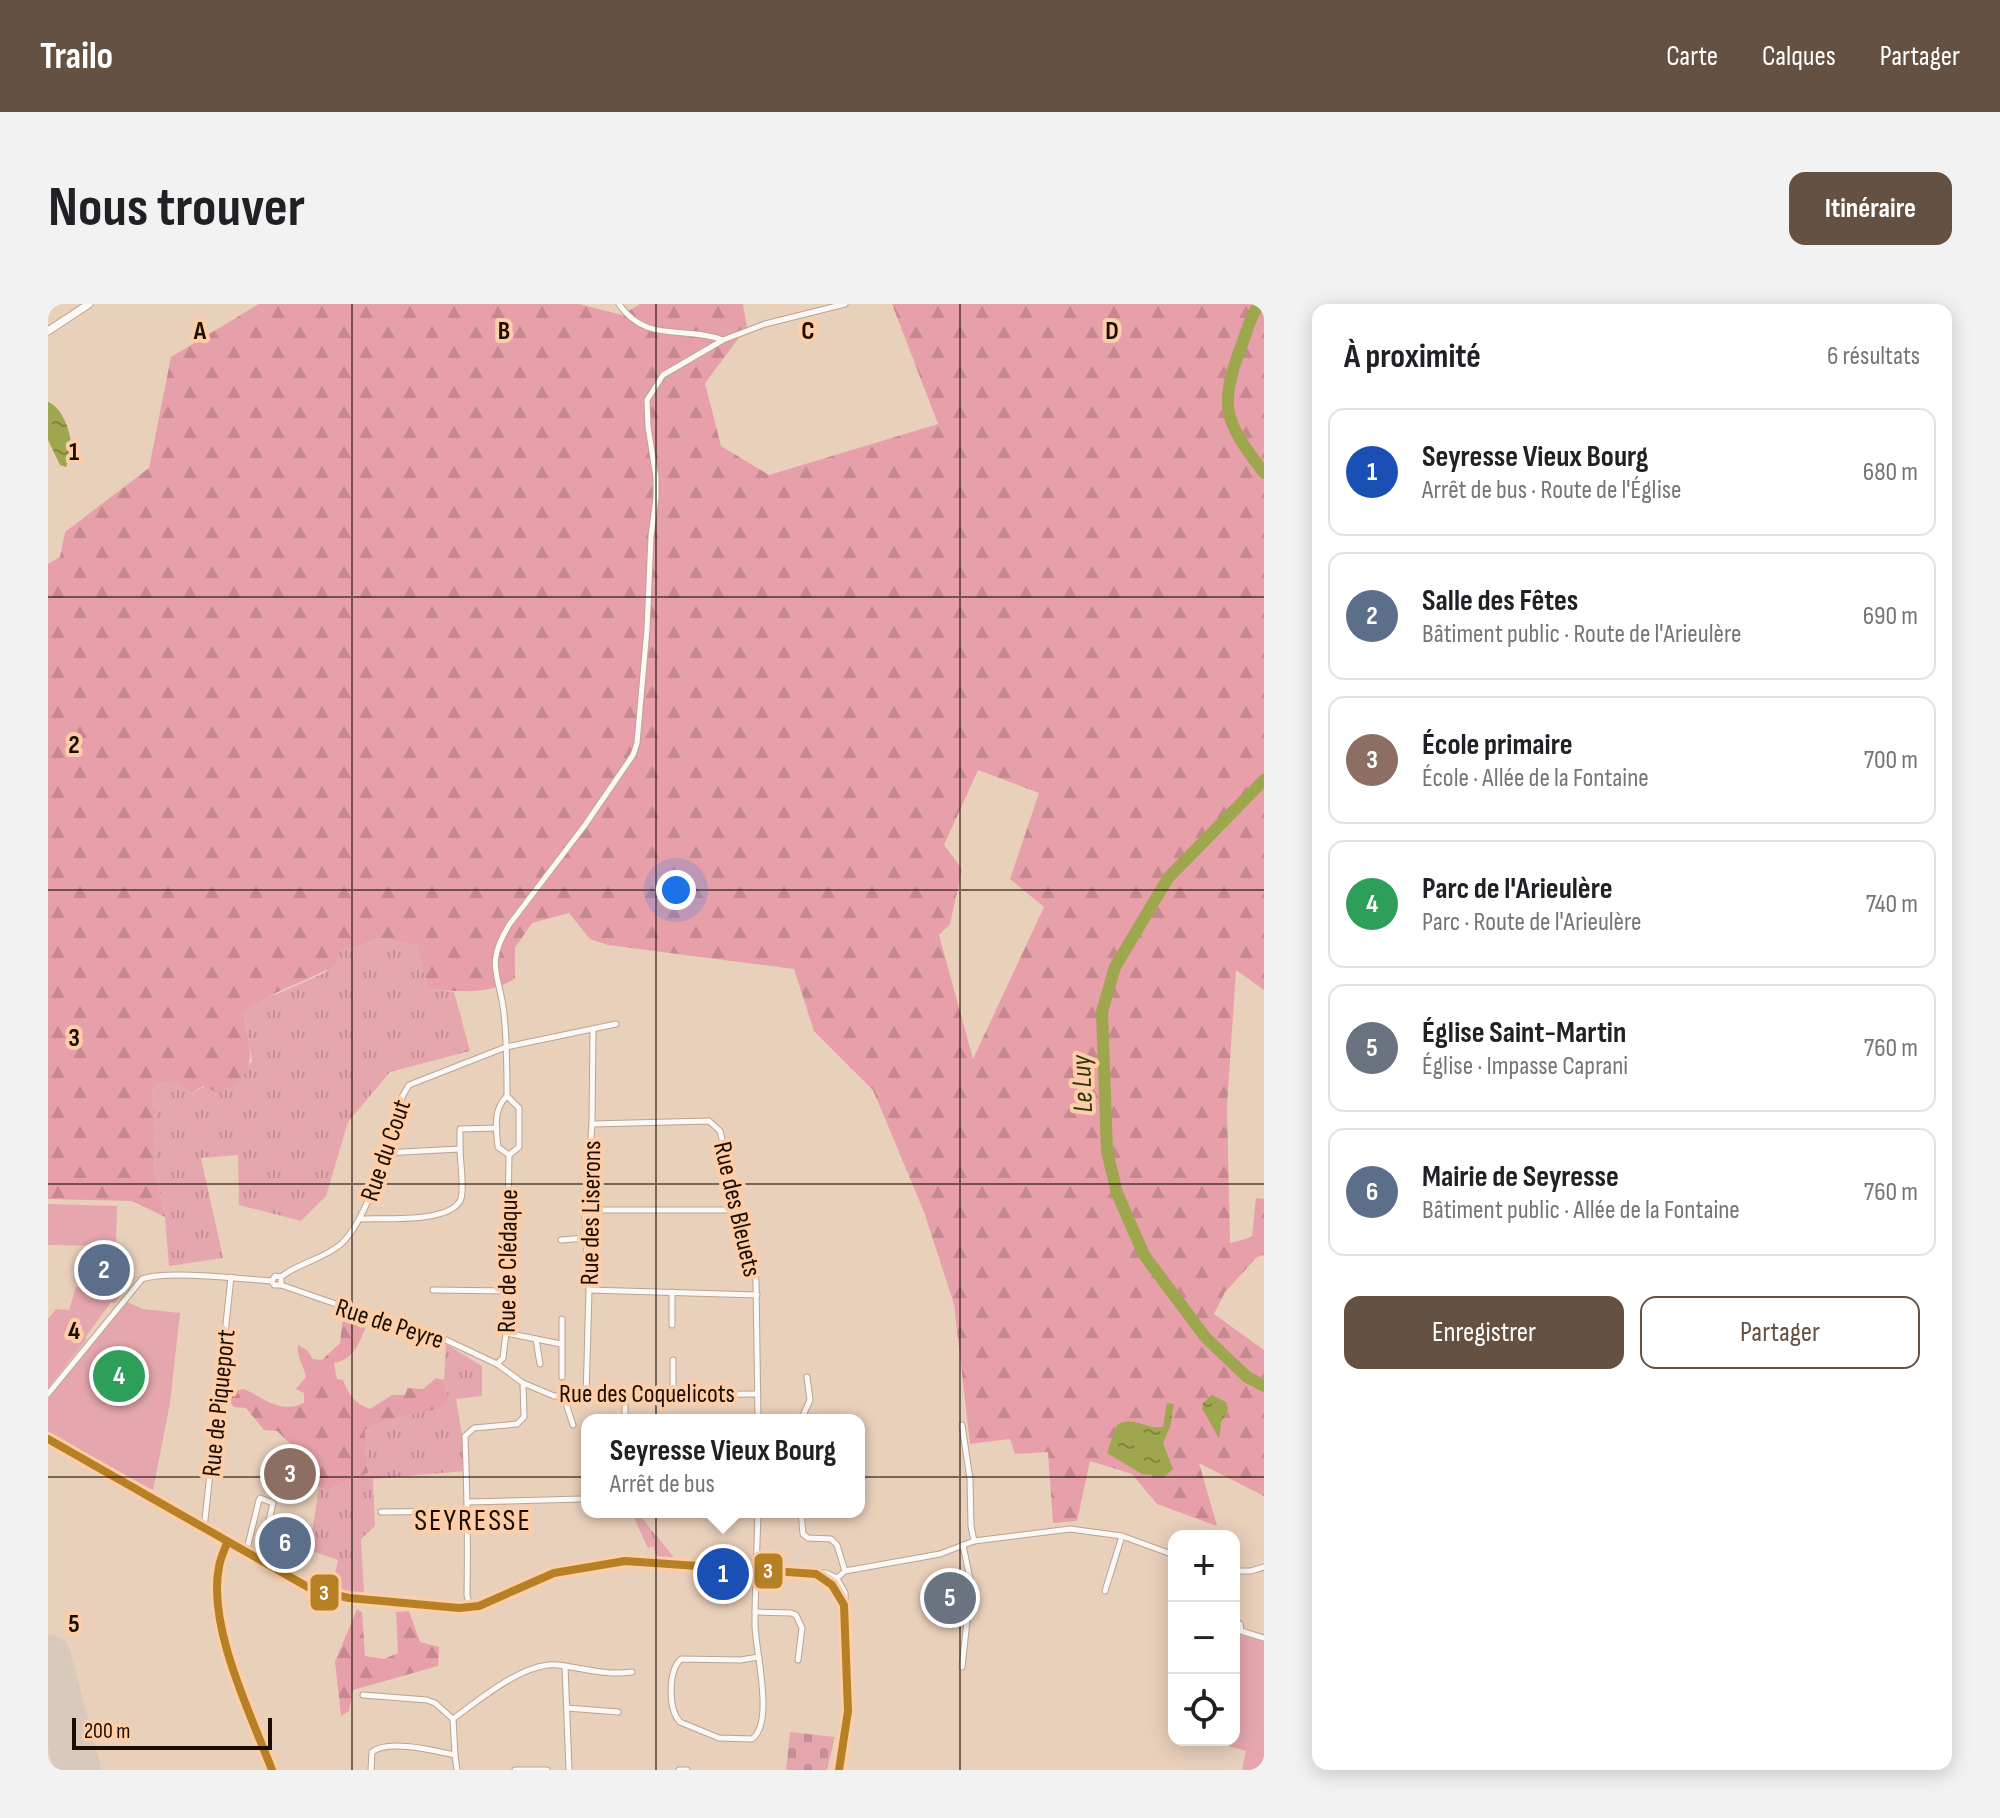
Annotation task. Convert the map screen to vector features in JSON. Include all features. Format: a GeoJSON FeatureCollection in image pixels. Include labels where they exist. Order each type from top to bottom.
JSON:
{"type":"FeatureCollection","features":[{"type":"Feature","properties":{"kind":"street"},"geometry":{"type":"LineString","coordinates":[[48,331],[89,304]]}},
{"type":"Feature","properties":{"kind":"street"},"geometry":{"type":"LineString","coordinates":[[619,304],[628,317],[648,328],[669,333],[709,335],[723,340]]}},
{"type":"Feature","properties":{"kind":"street","name":"Rue de Clédaque"},"geometry":{"type":"LineString","coordinates":[[509,1155],[498,1147],[497,1128],[498,1106],[507,1096],[504,1013],[494,968],[498,946],[509,925],[585,825],[633,755],[637,743],[656,477],[647,400],[663,375],[723,340],[765,324],[845,304]]}},
{"type":"Feature","properties":{"kind":"street","name":"Rue du Cout"},"geometry":{"type":"LineString","coordinates":[[281,1277],[289,1270],[339,1246],[361,1219],[409,1085],[506,1047],[616,1024]]}},
{"type":"Feature","properties":{"kind":"street","name":"Rue des Liserons"},"geometry":{"type":"LineString","coordinates":[[586,1397],[589,1290],[585,1210],[592,1124],[593,1029]]}},
{"type":"Feature","properties":{"kind":"street","name":"Rue de Clédaque"},"geometry":{"type":"LineString","coordinates":[[507,1096],[519,1108],[519,1147],[509,1155]]}},
{"type":"Feature","properties":{"kind":"street","name":"Rue des Bleuets"},"geometry":{"type":"LineString","coordinates":[[592,1124],[713,1122],[720,1131],[756,1281],[758,1414]]}},
{"type":"Feature","properties":{"kind":"street"},"geometry":{"type":"LineString","coordinates":[[361,1219],[438,1215],[458,1203],[462,1195],[460,1129],[497,1128]]}},
{"type":"Feature","properties":{"kind":"street"},"geometry":{"type":"LineString","coordinates":[[384,1153],[460,1149]]}},
{"type":"Feature","properties":{"kind":"street","name":"Rue de Clédaque"},"geometry":{"type":"LineString","coordinates":[[497,1364],[503,1358],[506,1333],[509,1155]]}},
{"type":"Feature","properties":{"kind":"street"},"geometry":{"type":"LineString","coordinates":[[585,1210],[739,1210]]}},
{"type":"Feature","properties":{"kind":"street"},"geometry":{"type":"LineString","coordinates":[[561,1240],[585,1238]]}},
{"type":"Feature","properties":{"kind":"street","name":"Rue de Peyre"},"geometry":{"type":"LineString","coordinates":[[272,1281],[275,1276],[281,1277]]}},
{"type":"Feature","properties":{"kind":"street","name":"Rue de Peyre"},"geometry":{"type":"LineString","coordinates":[[48,1394],[142,1279],[157,1277],[231,1277],[272,1281],[274,1285],[431,1333],[497,1364]]}},
{"type":"Feature","properties":{"kind":"street","name":"Rue de Piqueport"},"geometry":{"type":"LineString","coordinates":[[204,1529],[231,1277]]}},
{"type":"Feature","properties":{"kind":"street"},"geometry":{"type":"LineString","coordinates":[[281,1277],[281,1285]]}},
{"type":"Feature","properties":{"kind":"street"},"geometry":{"type":"LineString","coordinates":[[433,1290],[507,1291]]}},
{"type":"Feature","properties":{"kind":"street"},"geometry":{"type":"LineString","coordinates":[[589,1290],[757,1295]]}},
{"type":"Feature","properties":{"kind":"street"},"geometry":{"type":"LineString","coordinates":[[672,1292],[672,1325]]}},
{"type":"Feature","properties":{"kind":"street"},"geometry":{"type":"LineString","coordinates":[[562,1319],[562,1377]]}},
{"type":"Feature","properties":{"kind":"street"},"geometry":{"type":"LineString","coordinates":[[506,1333],[561,1344]]}},
{"type":"Feature","properties":{"kind":"street"},"geometry":{"type":"LineString","coordinates":[[536,1339],[540,1364]]}},
{"type":"Feature","properties":{"kind":"street"},"geometry":{"type":"LineString","coordinates":[[673,1360],[673,1395]]}},
{"type":"Feature","properties":{"kind":"street","name":"Rue des Coquelicots"},"geometry":{"type":"LineString","coordinates":[[497,1364],[523,1383],[554,1396],[758,1394]]}},
{"type":"Feature","properties":{"kind":"street"},"geometry":{"type":"LineString","coordinates":[[804,1414],[810,1400],[807,1377]]}},
{"type":"Feature","properties":{"kind":"street"},"geometry":{"type":"LineString","coordinates":[[470,1608],[467,1595],[465,1436],[474,1428],[517,1424],[524,1417],[523,1383]]}},
{"type":"Feature","properties":{"kind":"street"},"geometry":{"type":"LineString","coordinates":[[625,1396],[625,1414]]}},
{"type":"Feature","properties":{"kind":"street"},"geometry":{"type":"LineString","coordinates":[[564,1397],[573,1425]]}},
{"type":"Feature","properties":{"kind":"street"},"geometry":{"type":"LineString","coordinates":[[962,1425],[970,1479],[974,1541]]}},
{"type":"Feature","properties":{"kind":"street"},"geometry":{"type":"LineString","coordinates":[[48,1439],[227,1543],[324,1594],[470,1608],[554,1573],[612,1563],[650,1562],[816,1574],[834,1582],[844,1605],[848,1723],[839,1770]]}},
{"type":"Feature","properties":{"kind":"street"},"geometry":{"type":"LineString","coordinates":[[468,1502],[581,1499]]}},
{"type":"Feature","properties":{"kind":"street"},"geometry":{"type":"LineString","coordinates":[[246,1553],[259,1500],[269,1500],[273,1503],[259,1560]]}},
{"type":"Feature","properties":{"kind":"street"},"geometry":{"type":"LineString","coordinates":[[381,1512],[468,1511]]}},
{"type":"Feature","properties":{"kind":"street"},"geometry":{"type":"LineString","coordinates":[[758,1518],[755,1612],[764,1679],[757,1736],[745,1741],[719,1738],[675,1717],[672,1710],[673,1669],[681,1659],[740,1660],[759,1657]]}},
{"type":"Feature","properties":{"kind":"street"},"geometry":{"type":"LineString","coordinates":[[802,1518],[803,1534],[808,1538],[831,1539],[837,1545],[845,1571]]}},
{"type":"Feature","properties":{"kind":"street"},"geometry":{"type":"LineString","coordinates":[[834,1582],[845,1571],[940,1554],[974,1541],[1070,1529],[1122,1536],[1168,1553]]}},
{"type":"Feature","properties":{"kind":"street"},"geometry":{"type":"LineString","coordinates":[[1105,1591],[1122,1536]]}},
{"type":"Feature","properties":{"kind":"street"},"geometry":{"type":"LineString","coordinates":[[227,1543],[218,1562],[218,1619],[272,1770]]}},
{"type":"Feature","properties":{"kind":"street"},"geometry":{"type":"LineString","coordinates":[[962,1667],[971,1584],[963,1545]]}},
{"type":"Feature","properties":{"kind":"street"},"geometry":{"type":"LineString","coordinates":[[1240,1571],[1264,1567]]}},
{"type":"Feature","properties":{"kind":"street"},"geometry":{"type":"LineString","coordinates":[[755,1612],[796,1615],[802,1628],[798,1660]]}},
{"type":"Feature","properties":{"kind":"street"},"geometry":{"type":"LineString","coordinates":[[1240,1624],[1241,1631],[1264,1638]]}},
{"type":"Feature","properties":{"kind":"street"},"geometry":{"type":"LineString","coordinates":[[453,1719],[540,1665],[565,1666],[595,1673],[632,1672]]}},
{"type":"Feature","properties":{"kind":"street"},"geometry":{"type":"LineString","coordinates":[[565,1666],[569,1770]]}},
{"type":"Feature","properties":{"kind":"street"},"geometry":{"type":"LineString","coordinates":[[363,1695],[435,1703],[453,1719],[457,1770]]}},
{"type":"Feature","properties":{"kind":"street"},"geometry":{"type":"LineString","coordinates":[[567,1708],[618,1712]]}},
{"type":"Feature","properties":{"kind":"street"},"geometry":{"type":"LineString","coordinates":[[371,1770],[372,1752],[382,1747],[455,1755]]}},
{"type":"Feature","properties":{"kind":"street"},"geometry":{"type":"LineString","coordinates":[[515,1770],[547,1770]]}},
{"type":"Feature","properties":{"kind":"street"},"geometry":{"type":"LineString","coordinates":[[679,1770],[687,1770]]}},
{"type":"Feature","properties":{"kind":"green space"},"geometry":{"type":"Polygon","coordinates":[[[259,304],[579,304],[622,315],[640,304],[743,304],[747,327],[705,383],[721,446],[769,475],[938,424],[892,304],[1264,304],[1264,990],[1236,970],[1227,1106],[1230,1243],[1252,1237],[1256,1198],[1264,1199],[1264,1255],[1257,1257],[1225,1292],[1214,1314],[1264,1350],[1264,1496],[1199,1463],[1217,1526],[1157,1504],[1132,1474],[1090,1461],[1077,1521],[1053,1523],[1048,1452],[1015,1454],[1010,1439],[970,1444],[954,1304],[924,1212],[873,1090],[814,1031],[794,969],[608,945],[590,939],[569,913],[532,923],[515,948],[515,978],[485,990],[428,989],[417,945],[382,938],[340,952],[336,964],[244,1012],[249,1060],[247,1069],[232,1086],[218,1093],[203,1086],[192,1093],[180,1086],[160,1083],[152,1090],[156,1128],[154,1166],[165,1217],[132,1201],[48,1199],[48,564],[60,557],[65,532],[149,468],[171,357],[259,304]],[[978,770],[944,845],[962,869],[950,924],[939,935],[973,1059],[1044,907],[1010,879],[1039,793],[978,770]]]}},
{"type":"Feature","properties":{"kind":"green space"},"geometry":{"type":"Polygon","coordinates":[[[382,938],[417,945],[428,989],[454,992],[470,1051],[390,1072],[348,1122],[326,1196],[301,1221],[239,1205],[238,1155],[201,1158],[223,1258],[169,1266],[165,1217],[154,1166],[156,1128],[152,1090],[160,1083],[181,1086],[192,1093],[252,1062],[244,1012],[262,997],[277,994],[324,973],[340,952],[382,938]]]}},
{"type":"Feature","properties":{"kind":"green space"},"geometry":{"type":"Polygon","coordinates":[[[48,1204],[117,1206],[116,1246],[48,1245],[48,1204]]]}},
{"type":"Feature","properties":{"kind":"green space"},"geometry":{"type":"Polygon","coordinates":[[[76,1287],[102,1288],[117,1293],[119,1298],[115,1303],[111,1302],[87,1339],[48,1388],[48,1319],[56,1309],[69,1310],[76,1287]]]}},
{"type":"Feature","properties":{"kind":"green space"},"geometry":{"type":"Polygon","coordinates":[[[127,1302],[143,1309],[180,1313],[170,1403],[153,1490],[48,1433],[48,1399],[127,1302]]]}},
{"type":"Feature","properties":{"kind":"green space"},"geometry":{"type":"Polygon","coordinates":[[[343,1315],[367,1323],[351,1354],[334,1363],[337,1379],[343,1380],[356,1402],[370,1409],[392,1395],[405,1395],[407,1388],[423,1389],[436,1378],[444,1380],[448,1398],[445,1406],[384,1421],[365,1430],[368,1473],[327,1490],[310,1484],[311,1471],[306,1459],[277,1431],[264,1430],[246,1408],[234,1407],[230,1402],[234,1391],[244,1389],[280,1406],[304,1403],[304,1393],[296,1389],[306,1377],[298,1345],[307,1350],[313,1359],[322,1360],[340,1343],[343,1315]]]}},
{"type":"Feature","properties":{"kind":"green space"},"geometry":{"type":"Polygon","coordinates":[[[446,1344],[482,1366],[482,1396],[456,1399],[465,1471],[373,1479],[375,1526],[361,1539],[364,1594],[332,1589],[338,1560],[309,1550],[319,1488],[327,1490],[368,1473],[365,1430],[448,1398],[444,1380],[446,1344]]]}},
{"type":"Feature","properties":{"kind":"green space"},"geometry":{"type":"Polygon","coordinates":[[[634,1518],[642,1518],[676,1560],[657,1557],[653,1546],[648,1548],[634,1518]]]}},
{"type":"Feature","properties":{"kind":"green space"},"geometry":{"type":"Polygon","coordinates":[[[357,1609],[362,1612],[365,1656],[384,1659],[398,1653],[396,1612],[409,1611],[420,1642],[439,1647],[438,1666],[353,1690],[349,1711],[341,1716],[335,1662],[357,1609]]]}},
{"type":"Feature","properties":{"kind":"green space"},"geometry":{"type":"Polygon","coordinates":[[[1240,1633],[1264,1641],[1264,1770],[1242,1770],[1246,1751],[1228,1746],[1240,1746],[1240,1633]]]}},
{"type":"Feature","properties":{"kind":"green space"},"geometry":{"type":"Polygon","coordinates":[[[790,1732],[835,1737],[827,1770],[786,1770],[790,1732]]]}},
{"type":"Feature","properties":{"kind":"water"},"geometry":{"type":"Polygon","coordinates":[[[48,402],[62,415],[70,435],[71,450],[66,467],[60,465],[48,440],[48,402]]]}},
{"type":"Feature","properties":{"kind":"water"},"geometry":{"type":"Polygon","coordinates":[[[1212,1395],[1226,1402],[1228,1409],[1221,1423],[1219,1439],[1202,1408],[1212,1395]]]}},
{"type":"Feature","properties":{"kind":"water"},"geometry":{"type":"Polygon","coordinates":[[[1167,1403],[1174,1404],[1163,1443],[1173,1469],[1165,1476],[1142,1474],[1107,1453],[1117,1425],[1123,1422],[1163,1427],[1167,1403]]]}},
{"type":"Feature","properties":{"kind":"waterway","name":"Le Luy"},"geometry":{"type":"LineString","coordinates":[[1259,304],[1234,366],[1228,399],[1233,426],[1264,473]]}},
{"type":"Feature","properties":{"kind":"waterway","name":"Le Luy"},"geometry":{"type":"LineString","coordinates":[[1264,780],[1168,878],[1115,967],[1102,1012],[1107,1151],[1117,1193],[1144,1255],[1206,1338],[1247,1377],[1264,1386]]}},
{"type":"Feature","properties":{"kind":"runway"},"geometry":{"type":"LineString","coordinates":[[48,1657],[78,1770]]}},
{"type":"Feature","properties":{"kind":"transit line","name":"3"},"geometry":{"type":"LineString","coordinates":[[48,1439],[313,1590],[349,1598],[459,1608],[479,1606],[554,1573],[625,1561],[816,1574],[832,1585],[844,1605],[848,1711],[839,1770]]}},
{"type":"Feature","properties":{"kind":"transit line","name":"3"},"geometry":{"type":"LineString","coordinates":[[227,1543],[219,1567],[219,1616],[233,1670],[272,1770]]}},
{"type":"Feature","properties":{"kind":"place","name":"Salle des Fêtes"},"geometry":{"type":"Point","coordinates":[104,1270]}},
{"type":"Feature","properties":{"kind":"place","name":"Parc de l'Arieulère"},"geometry":{"type":"Point","coordinates":[119,1376]}},
{"type":"Feature","properties":{"kind":"place","name":"École primaire"},"geometry":{"type":"Point","coordinates":[290,1474]}},
{"type":"Feature","properties":{"kind":"place","name":"Mairie de Seyresse"},"geometry":{"type":"Point","coordinates":[285,1543]}},
{"type":"Feature","properties":{"kind":"place","name":"Seyresse Vieux Bourg"},"geometry":{"type":"Point","coordinates":[723,1574]}},
{"type":"Feature","properties":{"kind":"place","name":"Église Saint-Martin"},"geometry":{"type":"Point","coordinates":[950,1598]}},
{"type":"Feature","properties":{"kind":"district","name":"SEYRESSE"},"geometry":{"type":"Point","coordinates":[473,1520]}}]}
